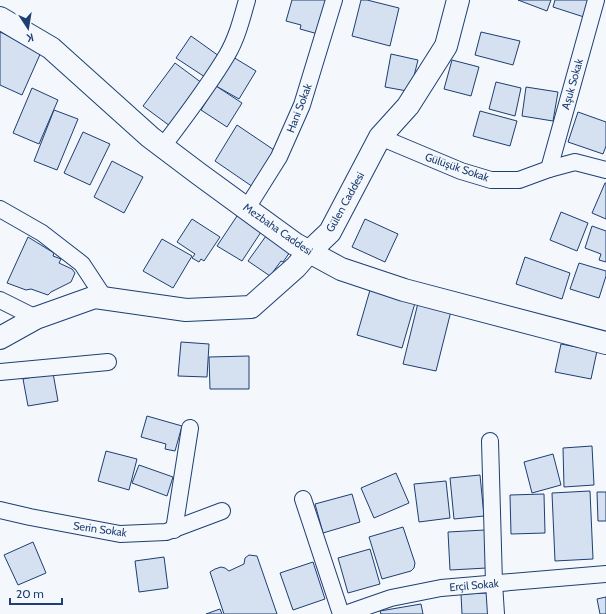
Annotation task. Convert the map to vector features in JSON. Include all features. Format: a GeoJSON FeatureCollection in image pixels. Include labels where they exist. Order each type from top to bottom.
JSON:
{"type":"FeatureCollection","features":[{"type":"Feature","properties":{"kind":"street"},"geometry":{"type":"LineString","coordinates":[[163,146],[191,108],[227,54],[240,23],[247,0]]}},
{"type":"Feature","properties":{"kind":"street","name":"Hani Sokak"},"geometry":{"type":"LineString","coordinates":[[247,208],[279,157],[302,105],[334,0]]}},
{"type":"Feature","properties":{"kind":"street","name":"Gülen Caddesi"},"geometry":{"type":"LineString","coordinates":[[0,338],[36,318],[95,298],[186,310],[251,307],[296,267],[330,232],[380,138],[408,106],[446,46],[458,0]]}},
{"type":"Feature","properties":{"kind":"street","name":"Aşuk Sokak"},"geometry":{"type":"LineString","coordinates":[[549,169],[596,0]]}},
{"type":"Feature","properties":{"kind":"street","name":"Mezbaha Caddesi"},"geometry":{"type":"LineString","coordinates":[[0,18],[51,48],[106,98],[163,146],[295,244],[309,252],[341,269],[404,290],[606,342]]}},
{"type":"Feature","properties":{"kind":"street","name":"Gülüşük Sokak"},"geometry":{"type":"LineString","coordinates":[[380,138],[461,171],[491,180],[519,180],[549,169],[575,162],[606,170]]}},
{"type":"Feature","properties":{"kind":"street"},"geometry":{"type":"LineString","coordinates":[[0,209],[42,234],[82,264],[105,299]]}},
{"type":"Feature","properties":{"kind":"street"},"geometry":{"type":"LineString","coordinates":[[0,300],[36,318]]}},
{"type":"Feature","properties":{"kind":"street"},"geometry":{"type":"LineString","coordinates":[[0,372],[108,362]]}},
{"type":"Feature","properties":{"kind":"street"},"geometry":{"type":"LineString","coordinates":[[174,530],[190,428]]}},
{"type":"Feature","properties":{"kind":"street"},"geometry":{"type":"LineString","coordinates":[[490,441],[496,614]]}},
{"type":"Feature","properties":{"kind":"street"},"geometry":{"type":"LineString","coordinates":[[303,499],[340,614]]}},
{"type":"Feature","properties":{"kind":"street","name":"Serin Sokak"},"geometry":{"type":"LineString","coordinates":[[0,510],[120,534],[166,532],[222,511]]}},
{"type":"Feature","properties":{"kind":"street","name":"Erçil Sokak"},"geometry":{"type":"LineString","coordinates":[[346,614],[391,598],[442,588],[606,574]]}},
{"type":"Feature","properties":{"kind":"building"},"geometry":{"type":"Polygon","coordinates":[[[292,0],[328,0],[318,34],[300,29],[301,25],[286,21],[292,0]]]}},
{"type":"Feature","properties":{"kind":"building"},"geometry":{"type":"Polygon","coordinates":[[[361,0],[367,0],[399,8],[390,46],[352,36],[361,0]]]}},
{"type":"Feature","properties":{"kind":"building"},"geometry":{"type":"Polygon","coordinates":[[[518,0],[551,0],[547,11],[518,0]]]}},
{"type":"Feature","properties":{"kind":"building"},"geometry":{"type":"Polygon","coordinates":[[[555,0],[590,0],[584,17],[553,7],[555,0]]]}},
{"type":"Feature","properties":{"kind":"building"},"geometry":{"type":"Polygon","coordinates":[[[0,32],[42,50],[22,95],[0,85],[0,32]]]}},
{"type":"Feature","properties":{"kind":"building"},"geometry":{"type":"Polygon","coordinates":[[[481,32],[520,41],[513,65],[475,55],[481,32]]]}},
{"type":"Feature","properties":{"kind":"building"},"geometry":{"type":"Polygon","coordinates":[[[191,36],[219,56],[205,77],[176,58],[191,36]]]}},
{"type":"Feature","properties":{"kind":"building"},"geometry":{"type":"Polygon","coordinates":[[[391,54],[418,60],[414,76],[407,91],[385,87],[391,54]]]}},
{"type":"Feature","properties":{"kind":"building"},"geometry":{"type":"Polygon","coordinates":[[[233,57],[256,71],[239,99],[216,86],[233,57]]]}},
{"type":"Feature","properties":{"kind":"building"},"geometry":{"type":"Polygon","coordinates":[[[452,60],[479,67],[471,96],[444,89],[452,60]]]}},
{"type":"Feature","properties":{"kind":"building"},"geometry":{"type":"Polygon","coordinates":[[[175,63],[202,83],[170,126],[143,106],[175,63]]]}},
{"type":"Feature","properties":{"kind":"building"},"geometry":{"type":"Polygon","coordinates":[[[496,82],[521,88],[515,116],[489,109],[496,82]]]}},
{"type":"Feature","properties":{"kind":"building"},"geometry":{"type":"Polygon","coordinates":[[[216,86],[242,103],[227,127],[201,110],[216,86]]]}},
{"type":"Feature","properties":{"kind":"building"},"geometry":{"type":"Polygon","coordinates":[[[526,87],[558,92],[553,121],[522,116],[526,87]]]}},
{"type":"Feature","properties":{"kind":"building"},"geometry":{"type":"Polygon","coordinates":[[[32,88],[58,100],[39,144],[13,133],[32,88]]]}},
{"type":"Feature","properties":{"kind":"building"},"geometry":{"type":"Polygon","coordinates":[[[54,110],[78,119],[57,170],[34,161],[54,110]]]}},
{"type":"Feature","properties":{"kind":"building"},"geometry":{"type":"Polygon","coordinates":[[[480,111],[517,121],[510,146],[473,136],[480,111]]]}},
{"type":"Feature","properties":{"kind":"building"},"geometry":{"type":"Polygon","coordinates":[[[578,112],[606,122],[606,146],[603,154],[568,142],[578,112]]]}},
{"type":"Feature","properties":{"kind":"building"},"geometry":{"type":"Polygon","coordinates":[[[237,125],[274,150],[253,187],[215,161],[237,125]]]}},
{"type":"Feature","properties":{"kind":"building"},"geometry":{"type":"Polygon","coordinates":[[[83,132],[110,144],[90,185],[64,173],[83,132]]]}},
{"type":"Feature","properties":{"kind":"building"},"geometry":{"type":"Polygon","coordinates":[[[112,161],[143,177],[124,213],[94,197],[112,161]]]}},
{"type":"Feature","properties":{"kind":"building"},"geometry":{"type":"Polygon","coordinates":[[[606,183],[606,219],[592,213],[606,183]]]}},
{"type":"Feature","properties":{"kind":"building"},"geometry":{"type":"Polygon","coordinates":[[[561,212],[588,223],[577,251],[550,240],[561,212]]]}},
{"type":"Feature","properties":{"kind":"building"},"geometry":{"type":"Polygon","coordinates":[[[239,213],[263,229],[242,261],[217,246],[239,213]]]}},
{"type":"Feature","properties":{"kind":"building"},"geometry":{"type":"Polygon","coordinates":[[[192,219],[220,237],[204,261],[201,259],[199,262],[192,258],[195,254],[177,242],[192,219]]]}},
{"type":"Feature","properties":{"kind":"building"},"geometry":{"type":"Polygon","coordinates":[[[365,219],[398,234],[385,262],[352,247],[365,219]]]}},
{"type":"Feature","properties":{"kind":"building"},"geometry":{"type":"Polygon","coordinates":[[[592,226],[606,231],[606,262],[599,260],[601,254],[585,248],[592,226]]]}},
{"type":"Feature","properties":{"kind":"building"},"geometry":{"type":"Polygon","coordinates":[[[266,236],[290,252],[270,276],[248,261],[266,236]]]}},
{"type":"Feature","properties":{"kind":"building"},"geometry":{"type":"Polygon","coordinates":[[[28,237],[54,253],[53,256],[61,259],[59,263],[72,269],[75,273],[71,282],[48,295],[31,289],[26,290],[7,283],[28,237]]]}},
{"type":"Feature","properties":{"kind":"building"},"geometry":{"type":"Polygon","coordinates":[[[162,239],[192,256],[173,288],[143,271],[162,239]]]}},
{"type":"Feature","properties":{"kind":"building"},"geometry":{"type":"Polygon","coordinates":[[[525,257],[570,273],[562,299],[516,284],[525,257]]]}},
{"type":"Feature","properties":{"kind":"building"},"geometry":{"type":"Polygon","coordinates":[[[579,263],[606,271],[606,276],[599,298],[570,289],[579,263]]]}},
{"type":"Feature","properties":{"kind":"building"},"geometry":{"type":"Polygon","coordinates":[[[370,290],[415,303],[402,348],[357,335],[370,290]]]}},
{"type":"Feature","properties":{"kind":"building"},"geometry":{"type":"Polygon","coordinates":[[[418,303],[451,311],[436,371],[403,364],[418,303]]]}},
{"type":"Feature","properties":{"kind":"building"},"geometry":{"type":"Polygon","coordinates":[[[181,342],[209,344],[207,377],[178,376],[181,342]]]}},
{"type":"Feature","properties":{"kind":"building"},"geometry":{"type":"Polygon","coordinates":[[[561,344],[597,351],[591,379],[555,372],[561,344]]]}},
{"type":"Feature","properties":{"kind":"building"},"geometry":{"type":"Polygon","coordinates":[[[249,356],[249,389],[210,389],[209,357],[249,356]]]}},
{"type":"Feature","properties":{"kind":"building"},"geometry":{"type":"Polygon","coordinates":[[[53,373],[58,401],[28,406],[23,379],[53,373]]]}},
{"type":"Feature","properties":{"kind":"building"},"geometry":{"type":"Polygon","coordinates":[[[147,416],[182,426],[175,451],[165,449],[166,444],[141,437],[147,416]]]}},
{"type":"Feature","properties":{"kind":"building"},"geometry":{"type":"Polygon","coordinates":[[[592,446],[594,485],[564,487],[563,448],[592,446]]]}},
{"type":"Feature","properties":{"kind":"building"},"geometry":{"type":"Polygon","coordinates":[[[106,451],[137,459],[129,490],[98,481],[106,451]]]}},
{"type":"Feature","properties":{"kind":"building"},"geometry":{"type":"Polygon","coordinates":[[[553,454],[561,485],[532,493],[524,462],[553,454]]]}},
{"type":"Feature","properties":{"kind":"building"},"geometry":{"type":"Polygon","coordinates":[[[139,465],[173,477],[167,496],[132,483],[139,465]]]}},
{"type":"Feature","properties":{"kind":"building"},"geometry":{"type":"Polygon","coordinates":[[[396,473],[409,503],[374,518],[361,488],[396,473]]]}},
{"type":"Feature","properties":{"kind":"building"},"geometry":{"type":"Polygon","coordinates":[[[480,475],[484,516],[454,519],[450,478],[480,475]]]}},
{"type":"Feature","properties":{"kind":"building"},"geometry":{"type":"Polygon","coordinates":[[[446,481],[450,518],[419,522],[414,484],[446,481]]]}},
{"type":"Feature","properties":{"kind":"building"},"geometry":{"type":"Polygon","coordinates":[[[590,491],[593,559],[555,561],[552,493],[590,491]]]}},
{"type":"Feature","properties":{"kind":"building"},"geometry":{"type":"Polygon","coordinates":[[[597,492],[606,492],[606,521],[598,521],[597,492]]]}},
{"type":"Feature","properties":{"kind":"building"},"geometry":{"type":"Polygon","coordinates":[[[352,494],[360,522],[323,533],[315,504],[352,494]]]}},
{"type":"Feature","properties":{"kind":"building"},"geometry":{"type":"Polygon","coordinates":[[[544,494],[545,533],[511,534],[510,495],[544,494]]]}},
{"type":"Feature","properties":{"kind":"building"},"geometry":{"type":"Polygon","coordinates":[[[403,527],[415,563],[414,568],[411,571],[382,579],[369,537],[403,527]]]}},
{"type":"Feature","properties":{"kind":"building"},"geometry":{"type":"Polygon","coordinates":[[[485,530],[487,568],[450,570],[448,532],[485,530]]]}},
{"type":"Feature","properties":{"kind":"building"},"geometry":{"type":"Polygon","coordinates":[[[33,542],[46,573],[18,585],[4,555],[33,542]]]}},
{"type":"Feature","properties":{"kind":"building"},"geometry":{"type":"Polygon","coordinates":[[[370,549],[380,584],[348,593],[338,558],[370,549]]]}},
{"type":"Feature","properties":{"kind":"building"},"geometry":{"type":"Polygon","coordinates":[[[249,555],[257,556],[277,614],[224,614],[210,572],[221,567],[229,571],[244,564],[245,558],[249,555]]]}},
{"type":"Feature","properties":{"kind":"building"},"geometry":{"type":"Polygon","coordinates":[[[164,557],[168,588],[139,592],[135,561],[164,557]]]}},
{"type":"Feature","properties":{"kind":"building"},"geometry":{"type":"Polygon","coordinates":[[[313,562],[325,599],[293,610],[280,573],[313,562]]]}},
{"type":"Feature","properties":{"kind":"building"},"geometry":{"type":"Polygon","coordinates":[[[487,593],[488,614],[462,614],[461,594],[487,593]]]}},
{"type":"Feature","properties":{"kind":"building"},"geometry":{"type":"Polygon","coordinates":[[[606,597],[606,614],[600,614],[597,599],[606,597]]]}},
{"type":"Feature","properties":{"kind":"building"},"geometry":{"type":"Polygon","coordinates":[[[421,604],[423,614],[381,614],[380,611],[421,604]]]}},
{"type":"Feature","properties":{"kind":"building"},"geometry":{"type":"Polygon","coordinates":[[[220,609],[222,614],[206,614],[220,609]]]}}]}
